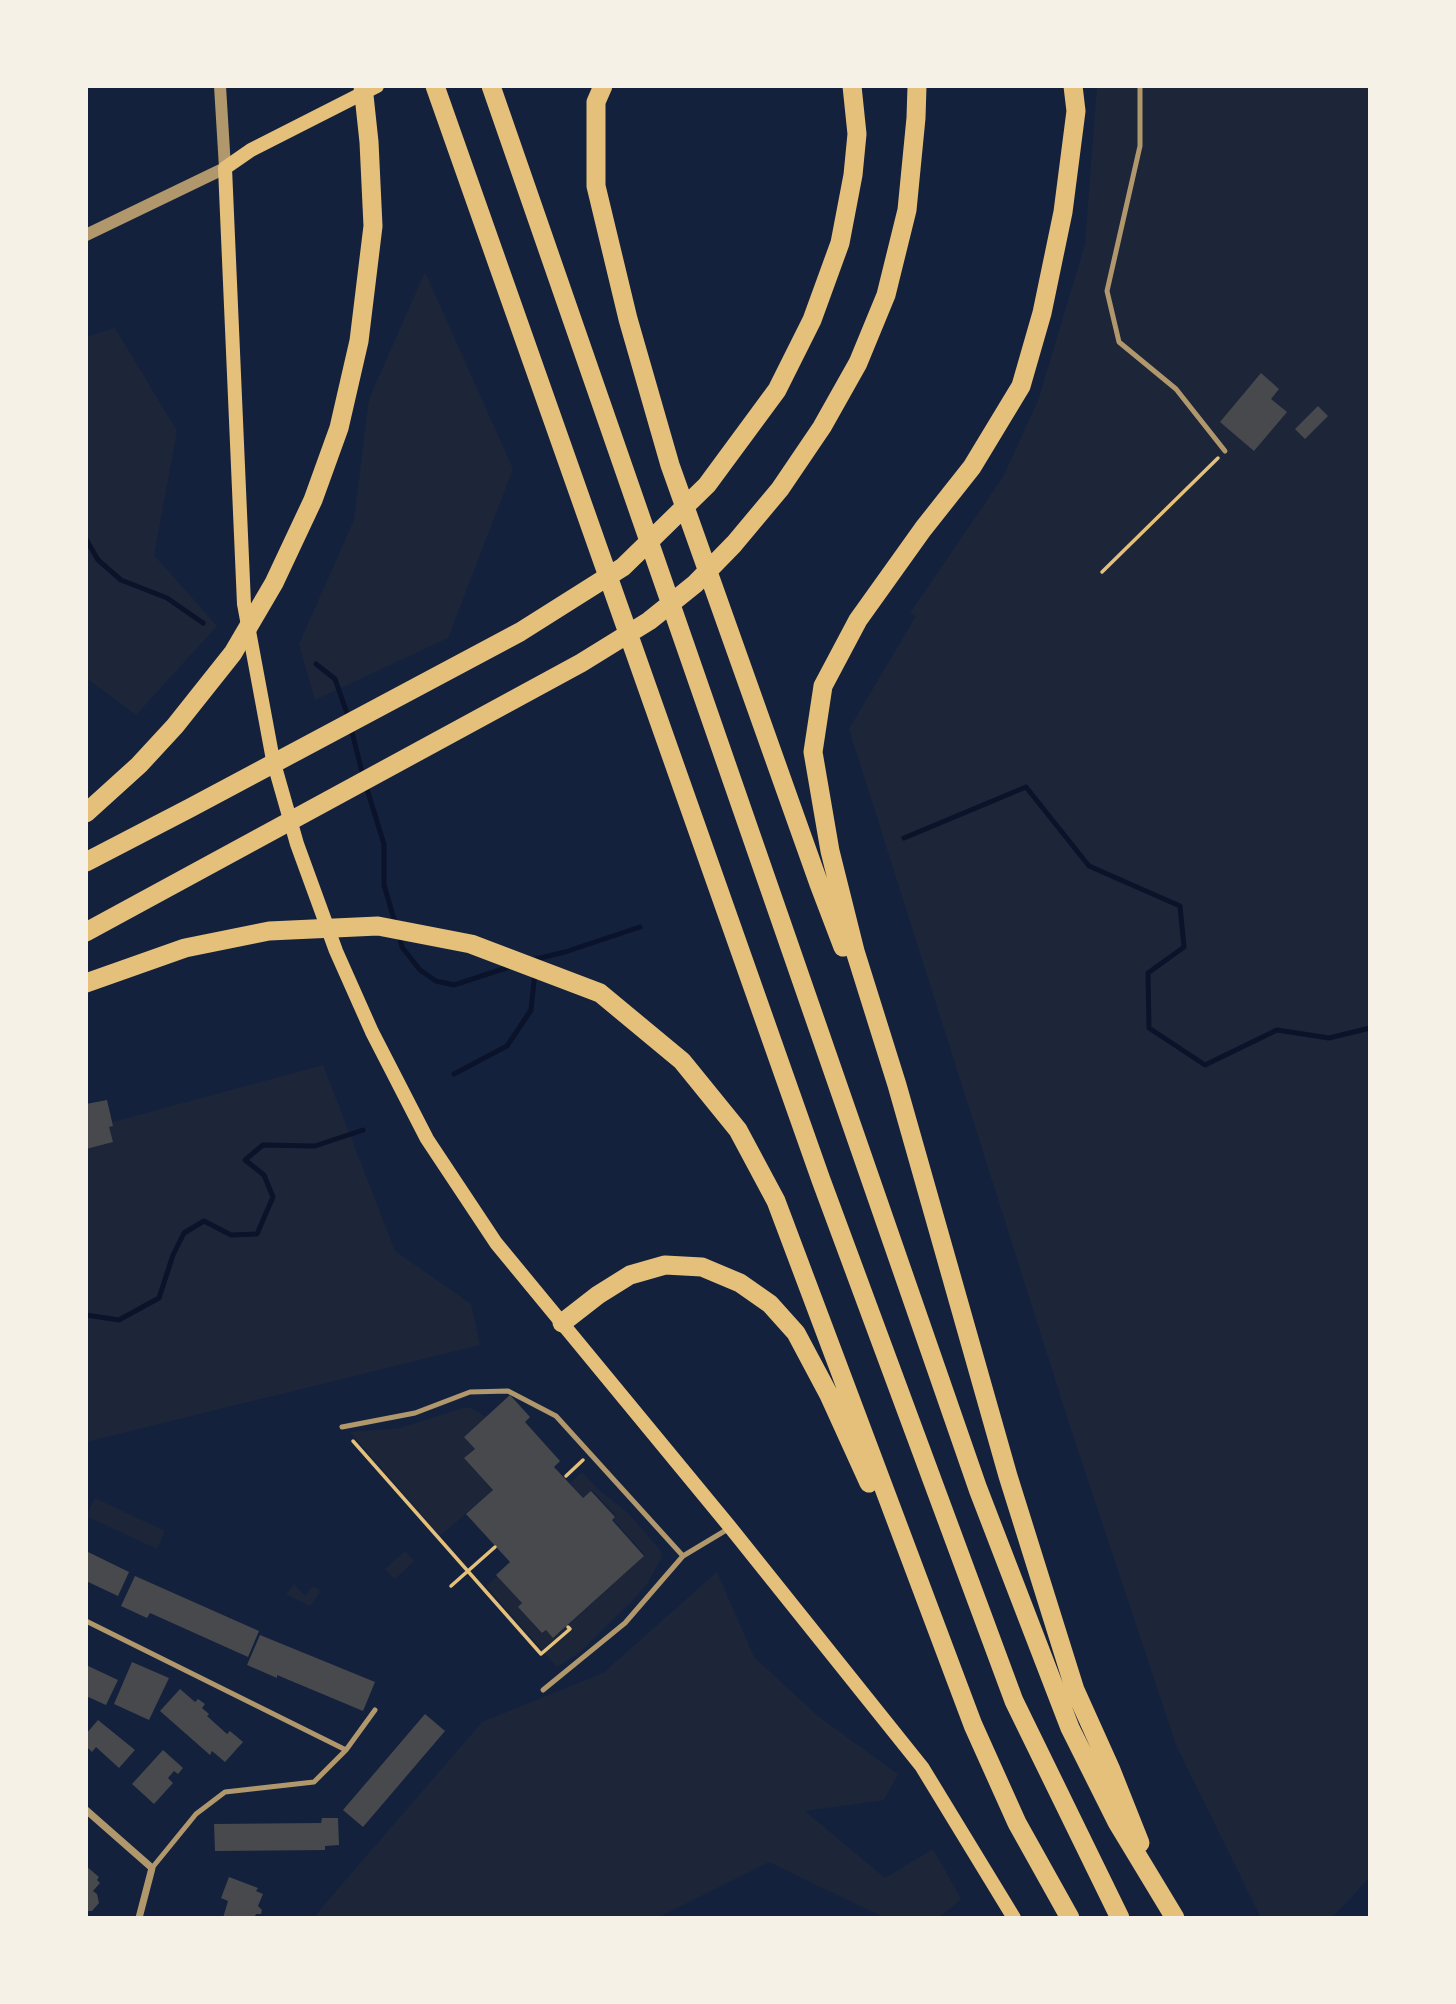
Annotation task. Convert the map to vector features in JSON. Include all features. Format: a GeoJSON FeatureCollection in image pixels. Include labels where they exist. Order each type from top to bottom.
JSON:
{"type":"FeatureCollection","features":[{"type":"Feature","properties":{"kind":"highway"},"geometry":{"type":"LineString","coordinates":[[86,813],[139,765],[175,726],[233,653],[274,583],[313,500],[340,428],[359,341],[373,226],[363,86]]}},
{"type":"Feature","properties":{"kind":"highway"},"geometry":{"type":"LineString","coordinates":[[491,86],[978,1489],[1070,1728],[1117,1822],[1175,1918]]}},
{"type":"Feature","properties":{"kind":"highway"},"geometry":{"type":"LineString","coordinates":[[603,86],[596,102],[596,186],[628,319],[666,452],[819,884],[897,1084]]}},
{"type":"Feature","properties":{"kind":"highway"},"geometry":{"type":"LineString","coordinates":[[86,862],[520,632],[623,567],[707,485],[777,390],[812,320],[840,243],[858,134],[852,86]]}},
{"type":"Feature","properties":{"kind":"highway"},"geometry":{"type":"LineString","coordinates":[[86,932],[581,663],[649,621],[695,584],[734,544],[780,489],[822,427],[858,363],[886,295],[908,210],[917,86]]}},
{"type":"Feature","properties":{"kind":"highway"},"geometry":{"type":"LineString","coordinates":[[1073,86],[1076,111],[1063,212],[1042,313],[1021,386],[972,467],[923,529],[858,620],[823,686],[813,752],[830,851],[855,951],[897,1084],[1008,1476],[1074,1690],[1111,1770],[1163,1900]]}},
{"type":"Feature","properties":{"kind":"highway"},"geometry":{"type":"LineString","coordinates":[[438,95],[821,1180],[1014,1702],[1120,1918]]}},
{"type":"Feature","properties":{"kind":"highway"},"geometry":{"type":"LineString","coordinates":[[86,983],[185,948],[269,931],[378,926],[471,944],[600,993],[681,1061],[738,1130],[776,1201],[808,1279],[973,1725],[1017,1823],[1070,1918]]}},
{"type":"Feature","properties":{"kind":"highway"},"geometry":{"type":"LineString","coordinates":[[562,1323],[598,1294],[630,1275],[665,1265],[702,1267],[740,1283],[770,1304],[796,1333],[829,1395],[930,1614]]}},
{"type":"Feature","properties":{"kind":"main road"},"geometry":{"type":"LineString","coordinates":[[377,86],[251,150],[225,169],[244,604],[273,760],[297,844],[346,974],[372,1032],[427,1139],[496,1243],[730,1527],[922,1767],[1009,1915]]}},
{"type":"Feature","properties":{"kind":"street"},"geometry":{"type":"LineString","coordinates":[[86,235],[225,169],[220,86]]}},
{"type":"Feature","properties":{"kind":"street"},"geometry":{"type":"LineString","coordinates":[[86,1810],[152,1868],[139,1918]]}},
{"type":"Feature","properties":{"kind":"lane"},"geometry":{"type":"LineString","coordinates":[[1140,86],[1140,146],[1107,291],[1119,342],[1176,389],[1225,452]]}},
{"type":"Feature","properties":{"kind":"lane"},"geometry":{"type":"LineString","coordinates":[[342,1427],[415,1413],[470,1392],[508,1391],[556,1416],[683,1556]]}},
{"type":"Feature","properties":{"kind":"lane"},"geometry":{"type":"LineString","coordinates":[[543,1690],[625,1623],[683,1556],[730,1527]]}},
{"type":"Feature","properties":{"kind":"lane"},"geometry":{"type":"LineString","coordinates":[[86,1621],[346,1750]]}},
{"type":"Feature","properties":{"kind":"lane"},"geometry":{"type":"LineString","coordinates":[[152,1868],[196,1814],[225,1792],[314,1782],[346,1750],[375,1710]]}},
{"type":"Feature","properties":{"kind":"path"},"geometry":{"type":"LineString","coordinates":[[1102,572],[1225,452]]}},
{"type":"Feature","properties":{"kind":"path"},"geometry":{"type":"LineString","coordinates":[[353,1441],[541,1654],[570,1629],[568,1627]]}},
{"type":"Feature","properties":{"kind":"path"},"geometry":{"type":"LineString","coordinates":[[566,1476],[590,1453]]}},
{"type":"Feature","properties":{"kind":"path"},"geometry":{"type":"LineString","coordinates":[[451,1586],[495,1547]]}},
{"type":"Feature","properties":{"kind":"shaded area"},"geometry":{"type":"Polygon","coordinates":[[[1097,86],[1370,86],[1370,1877],[1332,1918],[1261,1918],[1176,1745],[1069,1423],[849,729],[916,616],[910,613],[1003,477],[1038,401],[1085,244],[1097,86]]]}},
{"type":"Feature","properties":{"kind":"shaded area"},"geometry":{"type":"Polygon","coordinates":[[[425,272],[513,469],[448,638],[315,700],[299,644],[354,520],[369,399],[425,272]]]}},
{"type":"Feature","properties":{"kind":"shaded area"},"geometry":{"type":"Polygon","coordinates":[[[115,328],[177,431],[154,555],[217,626],[136,715],[86,678],[86,337],[115,328]]]}},
{"type":"Feature","properties":{"kind":"shaded area"},"geometry":{"type":"Polygon","coordinates":[[[323,1065],[395,1251],[471,1304],[480,1345],[86,1442],[86,1127],[323,1065]]]}},
{"type":"Feature","properties":{"kind":"shaded area"},"geometry":{"type":"Polygon","coordinates":[[[463,1408],[471,1408],[486,1417],[464,1436],[475,1449],[465,1458],[493,1490],[440,1536],[350,1432],[400,1428],[463,1408]]]}},
{"type":"Feature","properties":{"kind":"shaded area"},"geometry":{"type":"Polygon","coordinates":[[[582,1472],[599,1490],[628,1513],[662,1553],[647,1584],[634,1599],[579,1653],[557,1667],[486,1586],[498,1576],[522,1603],[518,1607],[542,1633],[546,1630],[554,1638],[645,1555],[613,1519],[616,1516],[592,1490],[582,1498],[570,1483],[582,1472]]]}},
{"type":"Feature","properties":{"kind":"shaded area"},"geometry":{"type":"Polygon","coordinates":[[[95,1498],[165,1531],[157,1549],[86,1516],[95,1498]]]}},
{"type":"Feature","properties":{"kind":"shaded area"},"geometry":{"type":"Polygon","coordinates":[[[405,1551],[414,1561],[395,1579],[385,1569],[405,1551]]]}},
{"type":"Feature","properties":{"kind":"shaded area"},"geometry":{"type":"Polygon","coordinates":[[[717,1572],[754,1657],[819,1717],[898,1774],[884,1800],[805,1811],[885,1878],[933,1849],[961,1899],[939,1918],[885,1918],[769,1862],[657,1918],[313,1918],[482,1722],[603,1673],[717,1572]]]}},
{"type":"Feature","properties":{"kind":"shaded area"},"geometry":{"type":"Polygon","coordinates":[[[294,1584],[305,1596],[312,1587],[318,1588],[320,1592],[310,1606],[286,1594],[294,1584]]]}},
{"type":"Feature","properties":{"kind":"building"},"geometry":{"type":"Polygon","coordinates":[[[1261,373],[1279,389],[1271,399],[1287,412],[1254,451],[1220,422],[1261,373]]]}},
{"type":"Feature","properties":{"kind":"building"},"geometry":{"type":"Polygon","coordinates":[[[1318,406],[1328,416],[1305,439],[1295,429],[1318,406]]]}},
{"type":"Feature","properties":{"kind":"building"},"geometry":{"type":"Polygon","coordinates":[[[107,1100],[113,1126],[109,1127],[113,1142],[86,1149],[86,1104],[107,1100]]]}},
{"type":"Feature","properties":{"kind":"building"},"geometry":{"type":"Polygon","coordinates":[[[510,1395],[530,1417],[525,1422],[560,1461],[554,1467],[583,1498],[591,1491],[615,1517],[612,1520],[644,1556],[553,1638],[546,1630],[542,1633],[518,1607],[522,1603],[496,1575],[510,1562],[466,1514],[493,1490],[464,1458],[475,1449],[464,1437],[510,1395]]]}},
{"type":"Feature","properties":{"kind":"building"},"geometry":{"type":"Polygon","coordinates":[[[86,1551],[129,1572],[118,1596],[86,1581],[86,1551]]]}},
{"type":"Feature","properties":{"kind":"building"},"geometry":{"type":"Polygon","coordinates":[[[135,1576],[259,1631],[248,1657],[150,1613],[147,1618],[121,1606],[135,1576]]]}},
{"type":"Feature","properties":{"kind":"building"},"geometry":{"type":"Polygon","coordinates":[[[260,1635],[375,1682],[363,1711],[247,1665],[260,1635]]]}},
{"type":"Feature","properties":{"kind":"building"},"geometry":{"type":"Polygon","coordinates":[[[132,1662],[169,1678],[149,1720],[114,1704],[132,1662]]]}},
{"type":"Feature","properties":{"kind":"building"},"geometry":{"type":"Polygon","coordinates":[[[86,1665],[118,1680],[106,1705],[86,1696],[86,1665]]]}},
{"type":"Feature","properties":{"kind":"building"},"geometry":{"type":"Polygon","coordinates":[[[180,1689],[195,1702],[198,1699],[205,1704],[202,1708],[209,1714],[207,1716],[227,1734],[230,1731],[243,1742],[225,1762],[212,1751],[210,1755],[160,1711],[180,1689]]]}},
{"type":"Feature","properties":{"kind":"building"},"geometry":{"type":"Polygon","coordinates":[[[425,1714],[445,1731],[363,1827],[343,1810],[425,1714]]]}},
{"type":"Feature","properties":{"kind":"building"},"geometry":{"type":"Polygon","coordinates":[[[98,1720],[135,1750],[119,1768],[96,1747],[92,1752],[86,1746],[86,1734],[98,1720]]]}},
{"type":"Feature","properties":{"kind":"building"},"geometry":{"type":"Polygon","coordinates":[[[163,1750],[183,1768],[178,1774],[174,1771],[168,1778],[173,1783],[154,1804],[132,1784],[163,1750]]]}},
{"type":"Feature","properties":{"kind":"building"},"geometry":{"type":"Polygon","coordinates":[[[322,1818],[338,1818],[339,1845],[325,1846],[325,1850],[215,1851],[214,1824],[321,1823],[322,1818]]]}},
{"type":"Feature","properties":{"kind":"building"},"geometry":{"type":"Polygon","coordinates":[[[86,1866],[99,1877],[97,1880],[100,1883],[93,1891],[97,1894],[99,1903],[92,1911],[86,1911],[86,1866]]]}},
{"type":"Feature","properties":{"kind":"building"},"geometry":{"type":"Polygon","coordinates":[[[229,1877],[258,1888],[256,1891],[263,1894],[258,1906],[262,1910],[261,1914],[256,1914],[254,1918],[223,1918],[228,1901],[221,1898],[229,1877]]]}},
{"type":"Feature","properties":{"kind":"waterway"},"geometry":{"type":"LineString","coordinates":[[86,539],[98,560],[121,580],[167,598],[203,623]]}},
{"type":"Feature","properties":{"kind":"waterway"},"geometry":{"type":"LineString","coordinates":[[316,664],[335,679],[349,719]]}},
{"type":"Feature","properties":{"kind":"waterway"},"geometry":{"type":"LineString","coordinates":[[351,728],[363,776]]}},
{"type":"Feature","properties":{"kind":"waterway"},"geometry":{"type":"LineString","coordinates":[[366,786],[384,844],[384,885],[396,926]]}},
{"type":"Feature","properties":{"kind":"waterway"},"geometry":{"type":"LineString","coordinates":[[904,838],[1026,787],[1089,866],[1180,906],[1184,947],[1148,973],[1149,1028],[1205,1065],[1277,1030],[1329,1038],[1370,1028]]}},
{"type":"Feature","properties":{"kind":"waterway"},"geometry":{"type":"LineString","coordinates":[[536,963],[536,959],[640,927]]}},
{"type":"Feature","properties":{"kind":"waterway"},"geometry":{"type":"LineString","coordinates":[[399,935],[402,947],[420,970],[436,981],[454,985],[512,966]]}},
{"type":"Feature","properties":{"kind":"waterway"},"geometry":{"type":"LineString","coordinates":[[454,1074],[507,1046],[531,1010],[535,973]]}},
{"type":"Feature","properties":{"kind":"waterway"},"geometry":{"type":"LineString","coordinates":[[86,1315],[119,1320],[159,1298],[173,1255],[184,1233],[204,1221],[231,1235],[257,1234],[273,1197],[264,1175],[245,1160],[263,1145],[315,1146],[363,1130]]}}]}
